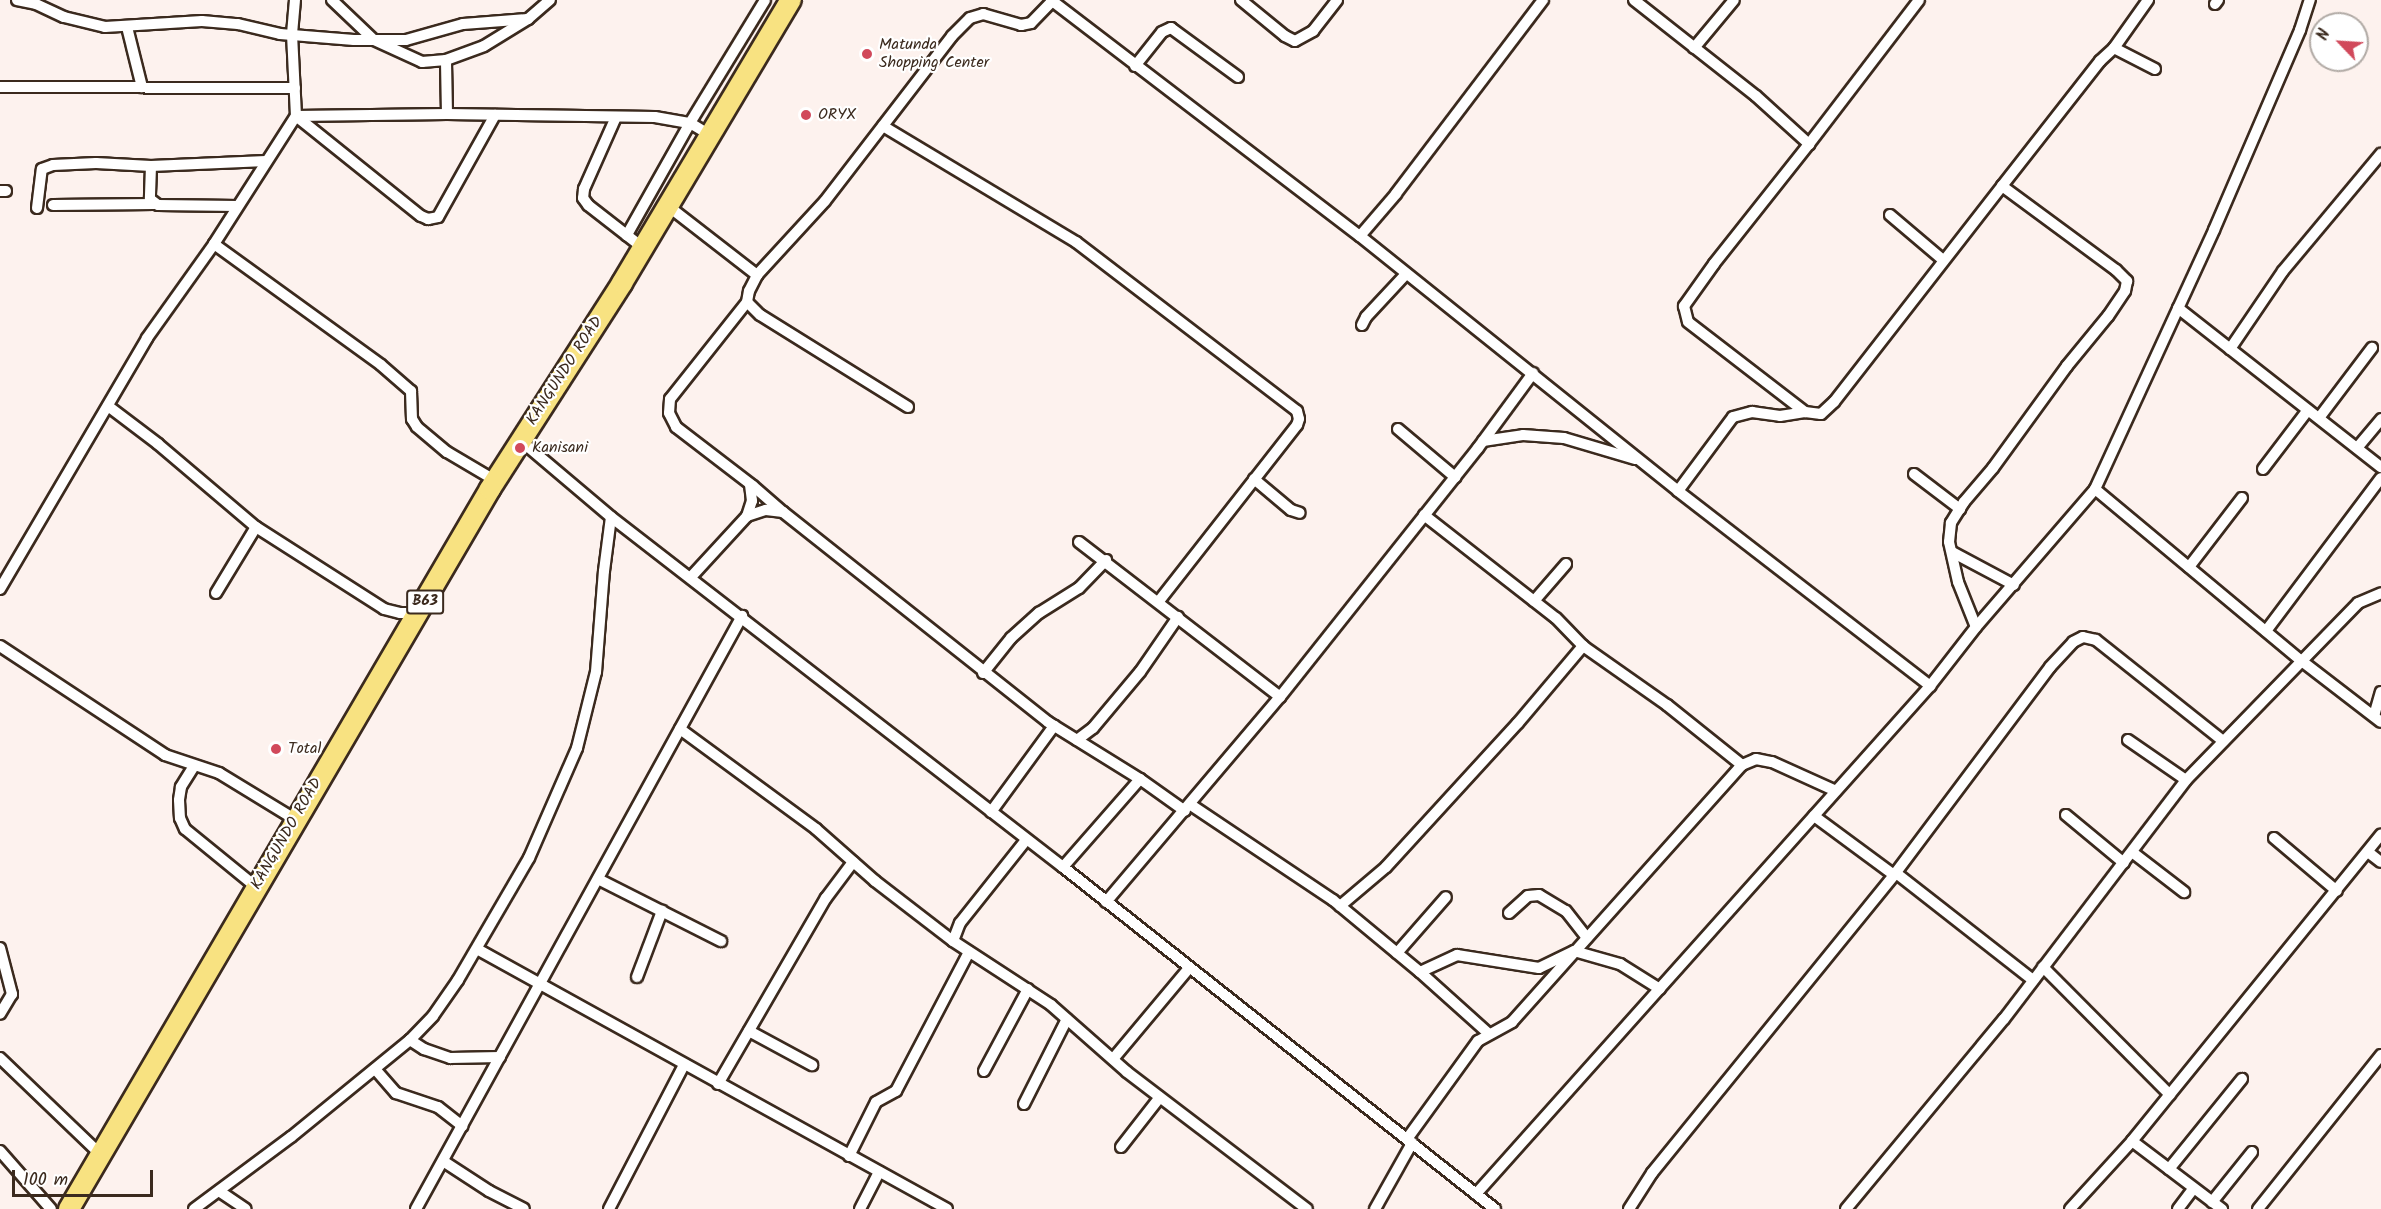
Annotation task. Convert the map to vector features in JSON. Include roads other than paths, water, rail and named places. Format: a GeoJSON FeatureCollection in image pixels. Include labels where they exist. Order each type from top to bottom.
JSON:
{"type":"FeatureCollection","features":[{"type":"Feature","properties":{"kind":"highway","name":"KANGUNDO ROAD"},"geometry":{"type":"LineString","coordinates":[[69,1209],[256,886],[520,440],[554,392],[635,241],[668,206],[791,0]]}},
{"type":"Feature","properties":{"kind":"street"},"geometry":{"type":"LineString","coordinates":[[17,0],[105,27],[202,21],[292,34],[374,40],[406,40],[463,24],[528,20]]}},
{"type":"Feature","properties":{"kind":"street"},"geometry":{"type":"LineString","coordinates":[[0,589],[147,338],[214,244],[296,116],[292,34],[295,0]]}},
{"type":"Feature","properties":{"kind":"street"},"geometry":{"type":"LineString","coordinates":[[332,0],[374,40],[422,62],[446,60],[484,46],[528,20],[550,0]]}},
{"type":"Feature","properties":{"kind":"street"},"geometry":{"type":"LineString","coordinates":[[616,117],[584,189],[583,198],[635,241],[690,123],[765,0]]}},
{"type":"Feature","properties":{"kind":"street"},"geometry":{"type":"LineString","coordinates":[[1489,1034],[1420,972],[1340,906],[1188,808],[1054,726],[983,673],[676,427],[669,413],[670,399],[747,302],[757,275],[825,201],[952,36],[970,18],[983,14],[1022,25],[1031,23],[1051,0],[1360,236],[1678,490],[1930,686]]}},
{"type":"Feature","properties":{"kind":"street"},"geometry":{"type":"LineString","coordinates":[[1241,0],[1285,36],[1295,41],[1313,31],[1337,0]]}},
{"type":"Feature","properties":{"kind":"street"},"geometry":{"type":"LineString","coordinates":[[1360,236],[1396,194],[1543,0]]}},
{"type":"Feature","properties":{"kind":"street"},"geometry":{"type":"LineString","coordinates":[[1635,0],[1756,96],[1809,144]]}},
{"type":"Feature","properties":{"kind":"street"},"geometry":{"type":"LineString","coordinates":[[1694,48],[1734,0]]}},
{"type":"Feature","properties":{"kind":"street"},"geometry":{"type":"LineString","coordinates":[[1805,412],[1688,322],[1684,306],[1918,0]]}},
{"type":"Feature","properties":{"kind":"street"},"geometry":{"type":"LineString","coordinates":[[1678,490],[1733,417],[1752,412],[1780,416],[1805,412],[1821,414],[1834,402],[2100,61],[2114,48],[2148,0]]}},
{"type":"Feature","properties":{"kind":"street"},"geometry":{"type":"LineString","coordinates":[[1476,1194],[1930,686],[1976,627],[2095,489],[2178,308],[2300,30],[2310,0]]}},
{"type":"Feature","properties":{"kind":"street"},"geometry":{"type":"LineString","coordinates":[[127,27],[142,87]]}},
{"type":"Feature","properties":{"kind":"street"},"geometry":{"type":"LineString","coordinates":[[1135,66],[1162,32],[1171,28],[1238,77]]}},
{"type":"Feature","properties":{"kind":"street"},"geometry":{"type":"LineString","coordinates":[[2114,48],[2155,69]]}},
{"type":"Feature","properties":{"kind":"street"},"geometry":{"type":"LineString","coordinates":[[446,60],[447,114]]}},
{"type":"Feature","properties":{"kind":"street"},"geometry":{"type":"LineString","coordinates":[[0,87],[295,88]]}},
{"type":"Feature","properties":{"kind":"street"},"geometry":{"type":"LineString","coordinates":[[296,116],[447,114],[655,117],[690,123],[711,135]]}},
{"type":"Feature","properties":{"kind":"street"},"geometry":{"type":"LineString","coordinates":[[296,116],[421,216],[428,219],[438,217],[495,115]]}},
{"type":"Feature","properties":{"kind":"street"},"geometry":{"type":"LineString","coordinates":[[884,126],[1076,242],[1297,411],[1299,419],[1297,424],[1158,602]]}},
{"type":"Feature","properties":{"kind":"street"},"geometry":{"type":"LineString","coordinates":[[2230,349],[2283,271],[2381,154]]}},
{"type":"Feature","properties":{"kind":"street"},"geometry":{"type":"LineString","coordinates":[[37,208],[42,169],[53,165],[151,166],[266,161]]}},
{"type":"Feature","properties":{"kind":"street"},"geometry":{"type":"LineString","coordinates":[[151,166],[150,199],[154,204]]}},
{"type":"Feature","properties":{"kind":"street"},"geometry":{"type":"LineString","coordinates":[[1976,627],[1958,582],[1949,542],[1951,523],[2108,316],[2125,291],[2127,281],[2116,270],[2002,186]]}},
{"type":"Feature","properties":{"kind":"street"},"geometry":{"type":"LineString","coordinates":[[53,205],[154,204],[237,207]]}},
{"type":"Feature","properties":{"kind":"street"},"geometry":{"type":"LineString","coordinates":[[668,206],[757,275]]}},
{"type":"Feature","properties":{"kind":"street"},"geometry":{"type":"LineString","coordinates":[[1890,215],[1943,260]]}},
{"type":"Feature","properties":{"kind":"street"},"geometry":{"type":"LineString","coordinates":[[214,244],[398,379],[411,391],[412,418],[417,427],[447,452],[496,481]]}},
{"type":"Feature","properties":{"kind":"street"},"geometry":{"type":"LineString","coordinates":[[1362,325],[1366,316],[1406,274]]}},
{"type":"Feature","properties":{"kind":"street"},"geometry":{"type":"LineString","coordinates":[[747,302],[763,317],[908,408]]}},
{"type":"Feature","properties":{"kind":"street"},"geometry":{"type":"LineString","coordinates":[[2178,308],[2381,467]]}},
{"type":"Feature","properties":{"kind":"street"},"geometry":{"type":"LineString","coordinates":[[2319,418],[2372,348]]}},
{"type":"Feature","properties":{"kind":"street"},"geometry":{"type":"LineString","coordinates":[[1106,902],[1280,697],[1455,477],[1533,373]]}},
{"type":"Feature","properties":{"kind":"street"},"geometry":{"type":"LineString","coordinates":[[108,406],[158,444],[256,527],[384,609],[400,613],[419,613]]}},
{"type":"Feature","properties":{"kind":"street"},"geometry":{"type":"LineString","coordinates":[[2263,470],[2308,410]]}},
{"type":"Feature","properties":{"kind":"street"},"geometry":{"type":"LineString","coordinates":[[2357,448],[2381,419]]}},
{"type":"Feature","properties":{"kind":"street"},"geometry":{"type":"LineString","coordinates":[[1398,429],[1455,477]]}},
{"type":"Feature","properties":{"kind":"street"},"geometry":{"type":"LineString","coordinates":[[1483,441],[1523,435],[1564,438],[1641,460]]}},
{"type":"Feature","properties":{"kind":"street"},"geometry":{"type":"LineString","coordinates":[[520,440],[611,517],[742,616],[1063,867],[1495,1209]]}},
{"type":"Feature","properties":{"kind":"street"},"geometry":{"type":"LineString","coordinates":[[1914,474],[1960,509]]}},
{"type":"Feature","properties":{"kind":"street"},"geometry":{"type":"LineString","coordinates":[[2266,631],[2381,478]]}},
{"type":"Feature","properties":{"kind":"street"},"geometry":{"type":"LineString","coordinates":[[1254,479],[1291,510],[1300,513]]}},
{"type":"Feature","properties":{"kind":"street"},"geometry":{"type":"LineString","coordinates":[[691,577],[747,516],[752,501],[750,484]]}},
{"type":"Feature","properties":{"kind":"street"},"geometry":{"type":"LineString","coordinates":[[2095,489],[2303,662],[2378,719]]}},
{"type":"Feature","properties":{"kind":"street"},"geometry":{"type":"LineString","coordinates":[[2189,567],[2242,498]]}},
{"type":"Feature","properties":{"kind":"street"},"geometry":{"type":"LineString","coordinates":[[747,516],[766,510],[783,512]]}},
{"type":"Feature","properties":{"kind":"street"},"geometry":{"type":"LineString","coordinates":[[1424,515],[1534,601],[1583,646],[1667,705],[1742,765]]}},
{"type":"Feature","properties":{"kind":"street"},"geometry":{"type":"LineString","coordinates":[[194,1209],[410,1040],[453,988],[530,858],[577,748],[596,672],[611,517]]}},
{"type":"Feature","properties":{"kind":"street"},"geometry":{"type":"LineString","coordinates":[[216,593],[256,527]]}},
{"type":"Feature","properties":{"kind":"street"},"geometry":{"type":"LineString","coordinates":[[1079,542],[1106,560],[1280,697]]}},
{"type":"Feature","properties":{"kind":"street"},"geometry":{"type":"LineString","coordinates":[[1952,552],[2014,585]]}},
{"type":"Feature","properties":{"kind":"street"},"geometry":{"type":"LineString","coordinates":[[983,673],[1011,638],[1039,613],[1079,588],[1106,560]]}},
{"type":"Feature","properties":{"kind":"street"},"geometry":{"type":"LineString","coordinates":[[1534,601],[1566,564]]}},
{"type":"Feature","properties":{"kind":"street"},"geometry":{"type":"LineString","coordinates":[[1846,1209],[2004,1019],[2186,780],[2358,603],[2381,592]]}},
{"type":"Feature","properties":{"kind":"street"},"geometry":{"type":"LineString","coordinates":[[416,1209],[742,616]]}},
{"type":"Feature","properties":{"kind":"street"},"geometry":{"type":"LineString","coordinates":[[1077,740],[1093,728],[1140,672],[1178,617]]}},
{"type":"Feature","properties":{"kind":"street"},"geometry":{"type":"LineString","coordinates":[[1629,1209],[1652,1173],[1895,874],[2050,667],[2073,642],[2083,637],[2096,640],[2223,741]]}},
{"type":"Feature","properties":{"kind":"street"},"geometry":{"type":"LineString","coordinates":[[0,646],[165,755],[219,773],[296,820]]}},
{"type":"Feature","properties":{"kind":"street"},"geometry":{"type":"LineString","coordinates":[[1340,906],[1394,858],[1518,723],[1583,646]]}},
{"type":"Feature","properties":{"kind":"street"},"geometry":{"type":"LineString","coordinates":[[2378,719],[2381,692]]}},
{"type":"Feature","properties":{"kind":"street"},"geometry":{"type":"LineString","coordinates":[[991,812],[1054,726]]}},
{"type":"Feature","properties":{"kind":"street"},"geometry":{"type":"LineString","coordinates":[[680,729],[816,829],[853,862],[953,941],[1028,989],[1160,1097],[1307,1209]]}},
{"type":"Feature","properties":{"kind":"street"},"geometry":{"type":"LineString","coordinates":[[2128,740],[2186,780]]}},
{"type":"Feature","properties":{"kind":"street"},"geometry":{"type":"LineString","coordinates":[[1376,1209],[1409,1141],[1478,1041],[1512,1022],[1742,765],[1756,759],[1772,762],[1836,791]]}},
{"type":"Feature","properties":{"kind":"street"},"geometry":{"type":"LineString","coordinates":[[195,766],[188,773],[181,787],[180,818],[185,829],[256,886]]}},
{"type":"Feature","properties":{"kind":"street"},"geometry":{"type":"LineString","coordinates":[[1063,867],[1140,779]]}},
{"type":"Feature","properties":{"kind":"street"},"geometry":{"type":"LineString","coordinates":[[2066,815],[2124,863]]}},
{"type":"Feature","properties":{"kind":"street"},"geometry":{"type":"LineString","coordinates":[[1814,816],[1895,874],[2033,980]]}},
{"type":"Feature","properties":{"kind":"street"},"geometry":{"type":"LineString","coordinates":[[2070,1209],[2132,1141],[2381,835]]}},
{"type":"Feature","properties":{"kind":"street"},"geometry":{"type":"LineString","coordinates":[[2274,838],[2337,891]]}},
{"type":"Feature","properties":{"kind":"street"},"geometry":{"type":"LineString","coordinates":[[953,941],[960,923],[1026,840]]}},
{"type":"Feature","properties":{"kind":"street"},"geometry":{"type":"LineString","coordinates":[[2132,852],[2184,892]]}},
{"type":"Feature","properties":{"kind":"street"},"geometry":{"type":"LineString","coordinates":[[2368,852],[2381,862]]}},
{"type":"Feature","properties":{"kind":"street"},"geometry":{"type":"LineString","coordinates":[[718,1084],[826,898],[853,862]]}},
{"type":"Feature","properties":{"kind":"street"},"geometry":{"type":"LineString","coordinates":[[598,879],[721,941]]}},
{"type":"Feature","properties":{"kind":"street"},"geometry":{"type":"LineString","coordinates":[[1509,914],[1528,897],[1539,895],[1566,911],[1587,938]]}},
{"type":"Feature","properties":{"kind":"street"},"geometry":{"type":"LineString","coordinates":[[1397,953],[1446,897]]}},
{"type":"Feature","properties":{"kind":"street"},"geometry":{"type":"LineString","coordinates":[[638,977],[662,911]]}},
{"type":"Feature","properties":{"kind":"street"},"geometry":{"type":"LineString","coordinates":[[0,948],[12,994],[0,1014]]}},
{"type":"Feature","properties":{"kind":"street"},"geometry":{"type":"LineString","coordinates":[[477,948],[718,1084],[947,1209]]}},
{"type":"Feature","properties":{"kind":"street"},"geometry":{"type":"LineString","coordinates":[[1420,972],[1457,955],[1539,968],[1574,951],[1620,964],[1660,989]]}},
{"type":"Feature","properties":{"kind":"street"},"geometry":{"type":"LineString","coordinates":[[849,1156],[876,1102],[896,1091],[969,952]]}},
{"type":"Feature","properties":{"kind":"street"},"geometry":{"type":"LineString","coordinates":[[2043,967],[2170,1095]]}},
{"type":"Feature","properties":{"kind":"street"},"geometry":{"type":"LineString","coordinates":[[1113,1059],[1189,968]]}},
{"type":"Feature","properties":{"kind":"street"},"geometry":{"type":"LineString","coordinates":[[984,1071],[1028,989]]}},
{"type":"Feature","properties":{"kind":"street"},"geometry":{"type":"LineString","coordinates":[[1024,1104],[1066,1019]]}},
{"type":"Feature","properties":{"kind":"street"},"geometry":{"type":"LineString","coordinates":[[749,1031],[812,1065]]}},
{"type":"Feature","properties":{"kind":"street"},"geometry":{"type":"LineString","coordinates":[[410,1040],[424,1049],[450,1058],[501,1057]]}},
{"type":"Feature","properties":{"kind":"street"},"geometry":{"type":"LineString","coordinates":[[2258,1209],[2381,1055]]}},
{"type":"Feature","properties":{"kind":"street"},"geometry":{"type":"LineString","coordinates":[[0,1058],[101,1155]]}},
{"type":"Feature","properties":{"kind":"street"},"geometry":{"type":"LineString","coordinates":[[609,1209],[684,1065]]}},
{"type":"Feature","properties":{"kind":"street"},"geometry":{"type":"LineString","coordinates":[[375,1069],[396,1093],[438,1107],[462,1126]]}},
{"type":"Feature","properties":{"kind":"street"},"geometry":{"type":"LineString","coordinates":[[2169,1169],[2242,1079]]}},
{"type":"Feature","properties":{"kind":"street"},"geometry":{"type":"LineString","coordinates":[[1121,1147],[1160,1097]]}},
{"type":"Feature","properties":{"kind":"street"},"geometry":{"type":"LineString","coordinates":[[2132,1141],[2222,1209]]}},
{"type":"Feature","properties":{"kind":"street"},"geometry":{"type":"LineString","coordinates":[[0,1151],[51,1209]]}},
{"type":"Feature","properties":{"kind":"street"},"geometry":{"type":"LineString","coordinates":[[2212,1202],[2252,1152]]}},
{"type":"Feature","properties":{"kind":"street"},"geometry":{"type":"LineString","coordinates":[[442,1161],[489,1191],[524,1209]]}},
{"type":"Feature","properties":{"kind":"street"},"geometry":{"type":"LineString","coordinates":[[860,1209],[879,1172]]}},
{"type":"Feature","properties":{"kind":"street"},"geometry":{"type":"LineString","coordinates":[[2178,1209],[2194,1188]]}},
{"type":"Feature","properties":{"kind":"street"},"geometry":{"type":"LineString","coordinates":[[219,1191],[246,1209]]}},
{"type":"Feature","properties":{"kind":"place","name":"Matunda Shopping Center"},"geometry":{"type":"Point","coordinates":[867,54]}},
{"type":"Feature","properties":{"kind":"place","name":"ORYX"},"geometry":{"type":"Point","coordinates":[806,115]}},
{"type":"Feature","properties":{"kind":"place","name":"Kanisani"},"geometry":{"type":"Point","coordinates":[520,448]}},
{"type":"Feature","properties":{"kind":"place","name":"Total"},"geometry":{"type":"Point","coordinates":[276,749]}}]}
